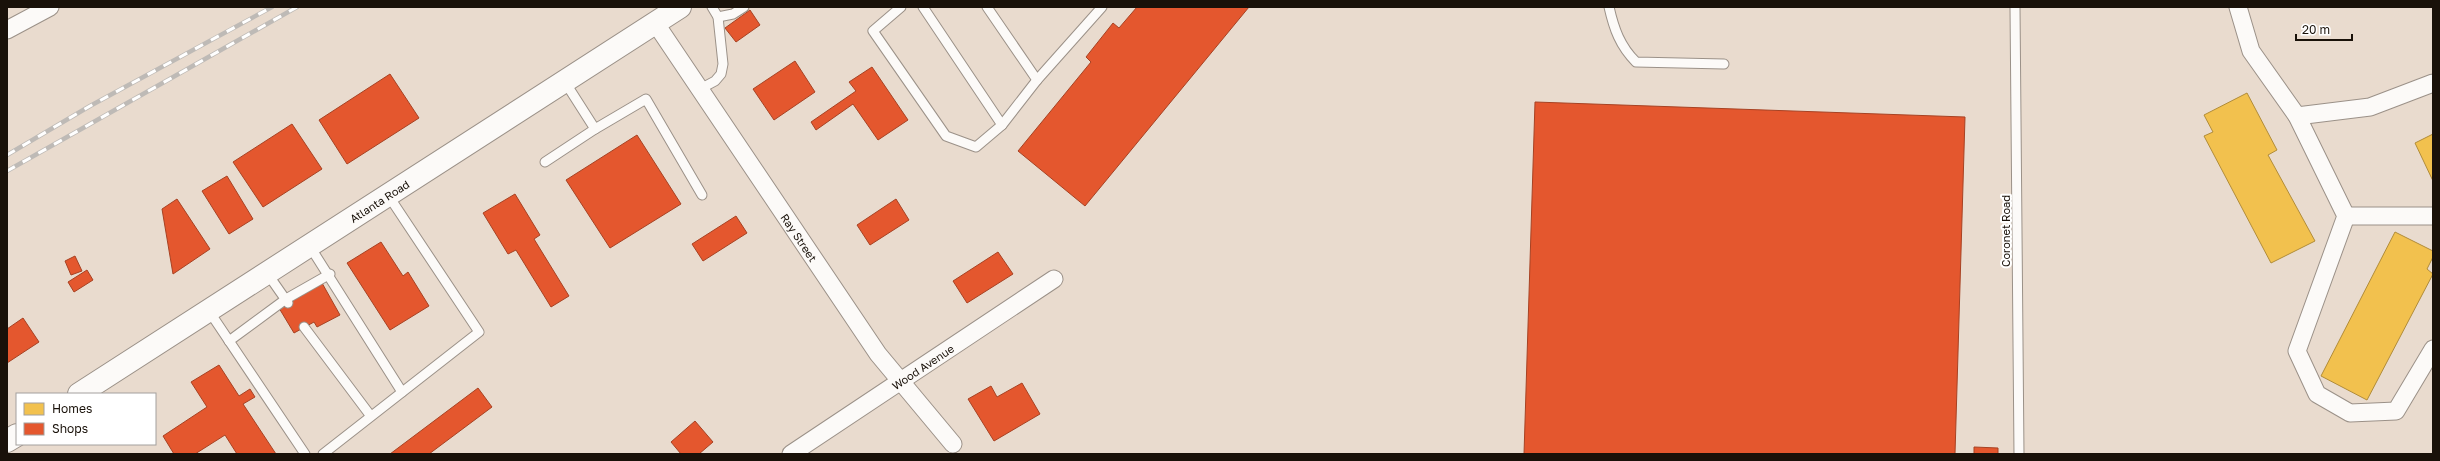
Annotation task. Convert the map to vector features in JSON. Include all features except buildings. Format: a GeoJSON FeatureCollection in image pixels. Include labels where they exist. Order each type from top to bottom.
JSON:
{"type":"FeatureCollection","features":[{"type":"Feature","properties":{"kind":"main road","name":"Atlanta Road"},"geometry":{"type":"LineString","coordinates":[[81,393],[266,272],[656,24],[680,7]]}},
{"type":"Feature","properties":{"kind":"main road"},"geometry":{"type":"LineString","coordinates":[[7,441],[16,436]]}},
{"type":"Feature","properties":{"kind":"street"},"geometry":{"type":"LineString","coordinates":[[7,30],[50,7]]}},
{"type":"Feature","properties":{"kind":"street"},"geometry":{"type":"LineString","coordinates":[[2238,7],[2251,51],[2297,116],[2346,216],[2297,351],[2317,394],[2350,413],[2396,411],[2433,349]]}},
{"type":"Feature","properties":{"kind":"street","name":"Ray Street"},"geometry":{"type":"LineString","coordinates":[[656,24],[878,354],[953,444]]}},
{"type":"Feature","properties":{"kind":"street"},"geometry":{"type":"LineString","coordinates":[[2297,116],[2370,107],[2433,83]]}},
{"type":"Feature","properties":{"kind":"street"},"geometry":{"type":"LineString","coordinates":[[2346,216],[2433,216]]}},
{"type":"Feature","properties":{"kind":"street","name":"Wood Avenue"},"geometry":{"type":"LineString","coordinates":[[791,454],[1054,279]]}},
{"type":"Feature","properties":{"kind":"lane"},"geometry":{"type":"LineString","coordinates":[[700,89],[715,81],[721,74],[723,64],[718,17],[712,7]]}},
{"type":"Feature","properties":{"kind":"lane"},"geometry":{"type":"LineString","coordinates":[[718,17],[733,14],[744,7]]}},
{"type":"Feature","properties":{"kind":"lane"},"geometry":{"type":"LineString","coordinates":[[901,7],[873,31],[946,136],[976,147],[1002,125],[1037,80],[1102,7]]}},
{"type":"Feature","properties":{"kind":"lane"},"geometry":{"type":"LineString","coordinates":[[922,7],[1002,125]]}},
{"type":"Feature","properties":{"kind":"lane"},"geometry":{"type":"LineString","coordinates":[[988,7],[1037,80]]}},
{"type":"Feature","properties":{"kind":"lane"},"geometry":{"type":"LineString","coordinates":[[1609,7],[1613,28],[1625,51],[1636,62],[1724,64]]}},
{"type":"Feature","properties":{"kind":"lane","name":"Coronet Road"},"geometry":{"type":"LineString","coordinates":[[2015,7],[2019,454]]}},
{"type":"Feature","properties":{"kind":"lane"},"geometry":{"type":"LineString","coordinates":[[565,82],[595,129]]}},
{"type":"Feature","properties":{"kind":"lane"},"geometry":{"type":"LineString","coordinates":[[545,162],[595,129],[646,99],[702,195]]}},
{"type":"Feature","properties":{"kind":"lane"},"geometry":{"type":"LineString","coordinates":[[323,454],[370,415],[479,332],[388,195]]}},
{"type":"Feature","properties":{"kind":"lane"},"geometry":{"type":"LineString","coordinates":[[309,245],[330,274],[402,392]]}},
{"type":"Feature","properties":{"kind":"lane"},"geometry":{"type":"LineString","coordinates":[[266,272],[287,301]]}},
{"type":"Feature","properties":{"kind":"lane"},"geometry":{"type":"LineString","coordinates":[[229,341],[287,301],[330,274]]}},
{"type":"Feature","properties":{"kind":"lane"},"geometry":{"type":"LineString","coordinates":[[208,310],[305,454]]}},
{"type":"Feature","properties":{"kind":"lane"},"geometry":{"type":"LineString","coordinates":[[304,327],[370,415]]}},
{"type":"Feature","properties":{"kind":"railway"},"geometry":{"type":"LineString","coordinates":[[7,155],[90,106],[272,7]]}},
{"type":"Feature","properties":{"kind":"railway"},"geometry":{"type":"LineString","coordinates":[[7,171],[297,7]]}}]}
